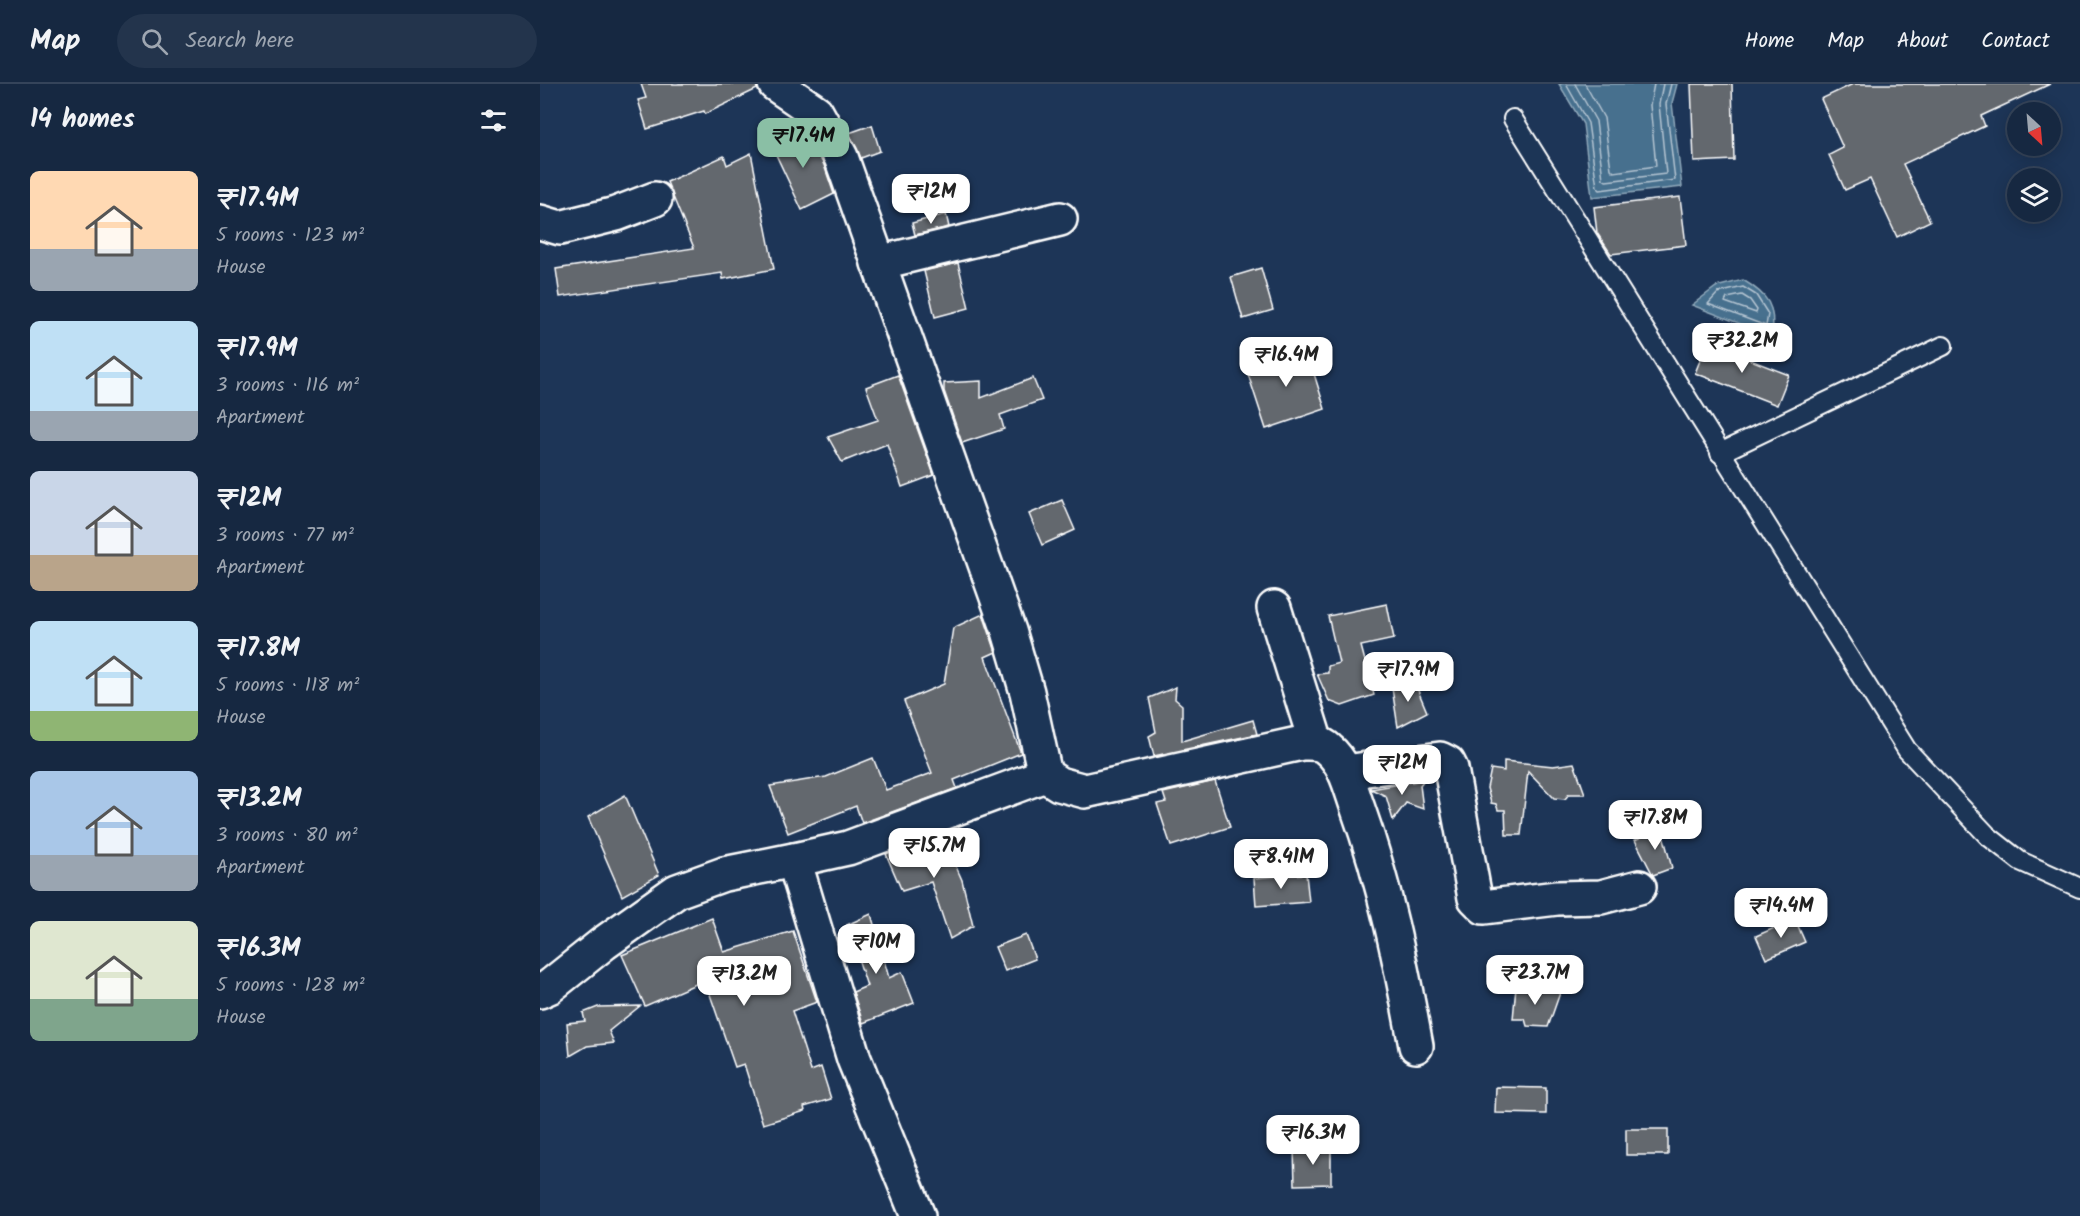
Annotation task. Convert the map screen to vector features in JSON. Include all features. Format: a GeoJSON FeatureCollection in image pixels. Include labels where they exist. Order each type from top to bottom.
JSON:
{"type":"FeatureCollection","features":[{"type":"Feature","properties":{"kind":"street"},"geometry":{"type":"LineString","coordinates":[[775,84],[816,112],[824,122],[851,183],[1009,631],[1027,692],[1045,775],[1059,784],[1085,791],[1302,743],[1316,743],[1328,748],[1345,772],[1371,846],[1393,925],[1416,1046]]}},
{"type":"Feature","properties":{"kind":"street"},"geometry":{"type":"LineString","coordinates":[[540,222],[560,228],[616,214],[655,199]]}},
{"type":"Feature","properties":{"kind":"street"},"geometry":{"type":"LineString","coordinates":[[878,263],[1060,219]]}},
{"type":"Feature","properties":{"kind":"street"},"geometry":{"type":"LineString","coordinates":[[1274,608],[1316,743]]}},
{"type":"Feature","properties":{"kind":"street"},"geometry":{"type":"LineString","coordinates":[[1345,772],[1440,759],[1448,763],[1475,898],[1484,907],[1557,898],[1601,897],[1639,888]]}},
{"type":"Feature","properties":{"kind":"street"},"geometry":{"type":"LineString","coordinates":[[543,981],[604,943],[677,891],[724,874],[848,848],[902,830],[1045,775]]}},
{"type":"Feature","properties":{"kind":"street"},"geometry":{"type":"LineString","coordinates":[[794,860],[854,1059],[918,1216]]}},
{"type":"Feature","properties":{"kind":"lane"},"geometry":{"type":"LineString","coordinates":[[1513,119],[1886,719],[1913,757],[1988,836],[2020,861],[2080,888]]}},
{"type":"Feature","properties":{"kind":"lane"},"geometry":{"type":"LineString","coordinates":[[1720,453],[1943,346]]}},
{"type":"Feature","properties":{"kind":"water"},"geometry":{"type":"Polygon","coordinates":[[[1559,84],[1677,84],[1672,103],[1682,187],[1592,197],[1583,124],[1559,84]]]}},
{"type":"Feature","properties":{"kind":"water"},"geometry":{"type":"Polygon","coordinates":[[[1743,280],[1759,291],[1768,302],[1773,317],[1772,336],[1692,305],[1716,287],[1743,280]]]}},
{"type":"Feature","properties":{"kind":"building"},"geometry":{"type":"Polygon","coordinates":[[[641,84],[756,84],[757,89],[705,114],[704,111],[647,129],[638,100],[646,98],[641,84]]]}},
{"type":"Feature","properties":{"kind":"building"},"geometry":{"type":"Polygon","coordinates":[[[1691,84],[1732,84],[1734,160],[1694,162],[1691,84]]]}},
{"type":"Feature","properties":{"kind":"building"},"geometry":{"type":"Polygon","coordinates":[[[1853,84],[2050,84],[1981,116],[1985,126],[1903,164],[1930,221],[1897,237],[1870,179],[1845,190],[1829,155],[1843,148],[1821,99],[1853,84]]]}},
{"type":"Feature","properties":{"kind":"building"},"geometry":{"type":"Polygon","coordinates":[[[872,125],[880,151],[861,158],[849,133],[872,125]]]}},
{"type":"Feature","properties":{"kind":"building"},"geometry":{"type":"Polygon","coordinates":[[[803,128],[824,165],[834,194],[802,210],[771,144],[803,128]]]}},
{"type":"Feature","properties":{"kind":"building"},"geometry":{"type":"Polygon","coordinates":[[[751,153],[774,269],[723,279],[722,273],[560,297],[556,269],[694,248],[667,182],[724,156],[727,165],[751,153]]]}},
{"type":"Feature","properties":{"kind":"building"},"geometry":{"type":"Polygon","coordinates":[[[1680,197],[1686,245],[1611,254],[1597,233],[1594,207],[1680,197]]]}},
{"type":"Feature","properties":{"kind":"building"},"geometry":{"type":"Polygon","coordinates":[[[946,214],[949,227],[915,235],[912,223],[946,214]]]}},
{"type":"Feature","properties":{"kind":"building"},"geometry":{"type":"Polygon","coordinates":[[[958,263],[969,308],[935,317],[924,271],[958,263]]]}},
{"type":"Feature","properties":{"kind":"building"},"geometry":{"type":"Polygon","coordinates":[[[1261,268],[1273,310],[1243,319],[1231,277],[1261,268]]]}},
{"type":"Feature","properties":{"kind":"building"},"geometry":{"type":"Polygon","coordinates":[[[1707,343],[1789,375],[1777,405],[1695,373],[1707,343]]]}},
{"type":"Feature","properties":{"kind":"building"},"geometry":{"type":"Polygon","coordinates":[[[1306,348],[1325,409],[1266,429],[1246,368],[1306,348]]]}},
{"type":"Feature","properties":{"kind":"building"},"geometry":{"type":"Polygon","coordinates":[[[898,375],[934,475],[902,487],[887,444],[842,462],[828,437],[878,420],[866,387],[898,375]]]}},
{"type":"Feature","properties":{"kind":"building"},"geometry":{"type":"Polygon","coordinates":[[[1033,378],[1042,400],[1000,415],[1004,429],[962,443],[944,391],[944,383],[981,381],[981,398],[1033,378]]]}},
{"type":"Feature","properties":{"kind":"building"},"geometry":{"type":"Polygon","coordinates":[[[1062,500],[1075,530],[1042,545],[1029,514],[1062,500]]]}},
{"type":"Feature","properties":{"kind":"building"},"geometry":{"type":"Polygon","coordinates":[[[1387,604],[1394,639],[1361,646],[1374,695],[1342,706],[1329,701],[1317,674],[1328,673],[1328,666],[1339,663],[1328,616],[1387,604]]]}},
{"type":"Feature","properties":{"kind":"building"},"geometry":{"type":"Polygon","coordinates":[[[983,614],[996,652],[985,657],[1021,753],[954,780],[957,788],[862,823],[856,806],[788,833],[770,786],[826,777],[873,758],[886,790],[932,773],[904,701],[944,684],[953,628],[983,614]]]}},
{"type":"Feature","properties":{"kind":"building"},"geometry":{"type":"Polygon","coordinates":[[[1414,681],[1427,712],[1398,727],[1392,688],[1414,681]]]}},
{"type":"Feature","properties":{"kind":"building"},"geometry":{"type":"Polygon","coordinates":[[[1176,687],[1175,699],[1182,705],[1182,741],[1253,720],[1257,734],[1154,756],[1149,736],[1156,732],[1149,698],[1176,687]]]}},
{"type":"Feature","properties":{"kind":"building"},"geometry":{"type":"Polygon","coordinates":[[[1504,761],[1553,766],[1574,763],[1585,794],[1569,794],[1565,799],[1554,798],[1528,771],[1521,835],[1506,835],[1505,810],[1498,810],[1496,804],[1491,803],[1487,788],[1491,769],[1504,771],[1504,761]]]}},
{"type":"Feature","properties":{"kind":"building"},"geometry":{"type":"Polygon","coordinates":[[[1424,780],[1420,785],[1423,809],[1406,803],[1393,820],[1386,796],[1371,789],[1424,780]]]}},
{"type":"Feature","properties":{"kind":"building"},"geometry":{"type":"Polygon","coordinates":[[[1215,781],[1230,827],[1171,846],[1157,804],[1166,802],[1163,793],[1215,781]]]}},
{"type":"Feature","properties":{"kind":"building"},"geometry":{"type":"Polygon","coordinates":[[[625,795],[659,875],[622,896],[588,817],[625,795]]]}},
{"type":"Feature","properties":{"kind":"building"},"geometry":{"type":"Polygon","coordinates":[[[1661,827],[1672,868],[1653,875],[1635,840],[1661,827]]]}},
{"type":"Feature","properties":{"kind":"building"},"geometry":{"type":"Polygon","coordinates":[[[941,833],[962,880],[973,926],[950,939],[931,882],[902,891],[886,854],[941,833]]]}},
{"type":"Feature","properties":{"kind":"building"},"geometry":{"type":"Polygon","coordinates":[[[1306,874],[1309,902],[1256,906],[1254,878],[1306,874]]]}},
{"type":"Feature","properties":{"kind":"building"},"geometry":{"type":"Polygon","coordinates":[[[871,914],[889,978],[902,972],[914,1003],[863,1023],[853,992],[867,986],[847,925],[871,914]]]}},
{"type":"Feature","properties":{"kind":"building"},"geometry":{"type":"Polygon","coordinates":[[[712,918],[724,952],[793,931],[817,1002],[792,1011],[811,1071],[821,1067],[831,1099],[804,1107],[805,1111],[763,1124],[744,1064],[735,1067],[705,980],[645,1006],[622,955],[712,918]]]}},
{"type":"Feature","properties":{"kind":"building"},"geometry":{"type":"Polygon","coordinates":[[[1795,919],[1805,942],[1766,959],[1756,936],[1795,919]]]}},
{"type":"Feature","properties":{"kind":"building"},"geometry":{"type":"Polygon","coordinates":[[[1026,935],[1035,959],[1005,971],[995,947],[1026,935]]]}},
{"type":"Feature","properties":{"kind":"building"},"geometry":{"type":"Polygon","coordinates":[[[1516,987],[1561,990],[1548,1027],[1527,1026],[1525,1019],[1513,1019],[1516,987]]]}},
{"type":"Feature","properties":{"kind":"building"},"geometry":{"type":"Polygon","coordinates":[[[640,1006],[609,1031],[614,1043],[587,1046],[570,1056],[567,1023],[585,1021],[583,1013],[598,1007],[640,1006]]]}},
{"type":"Feature","properties":{"kind":"building"},"geometry":{"type":"Polygon","coordinates":[[[1496,1087],[1546,1088],[1546,1114],[1495,1113],[1496,1087]]]}},
{"type":"Feature","properties":{"kind":"building"},"geometry":{"type":"Polygon","coordinates":[[[1626,1129],[1668,1129],[1668,1155],[1626,1155],[1626,1129]]]}},
{"type":"Feature","properties":{"kind":"building"},"geometry":{"type":"Polygon","coordinates":[[[1331,1147],[1331,1184],[1295,1185],[1294,1148],[1331,1147]]]}}]}
